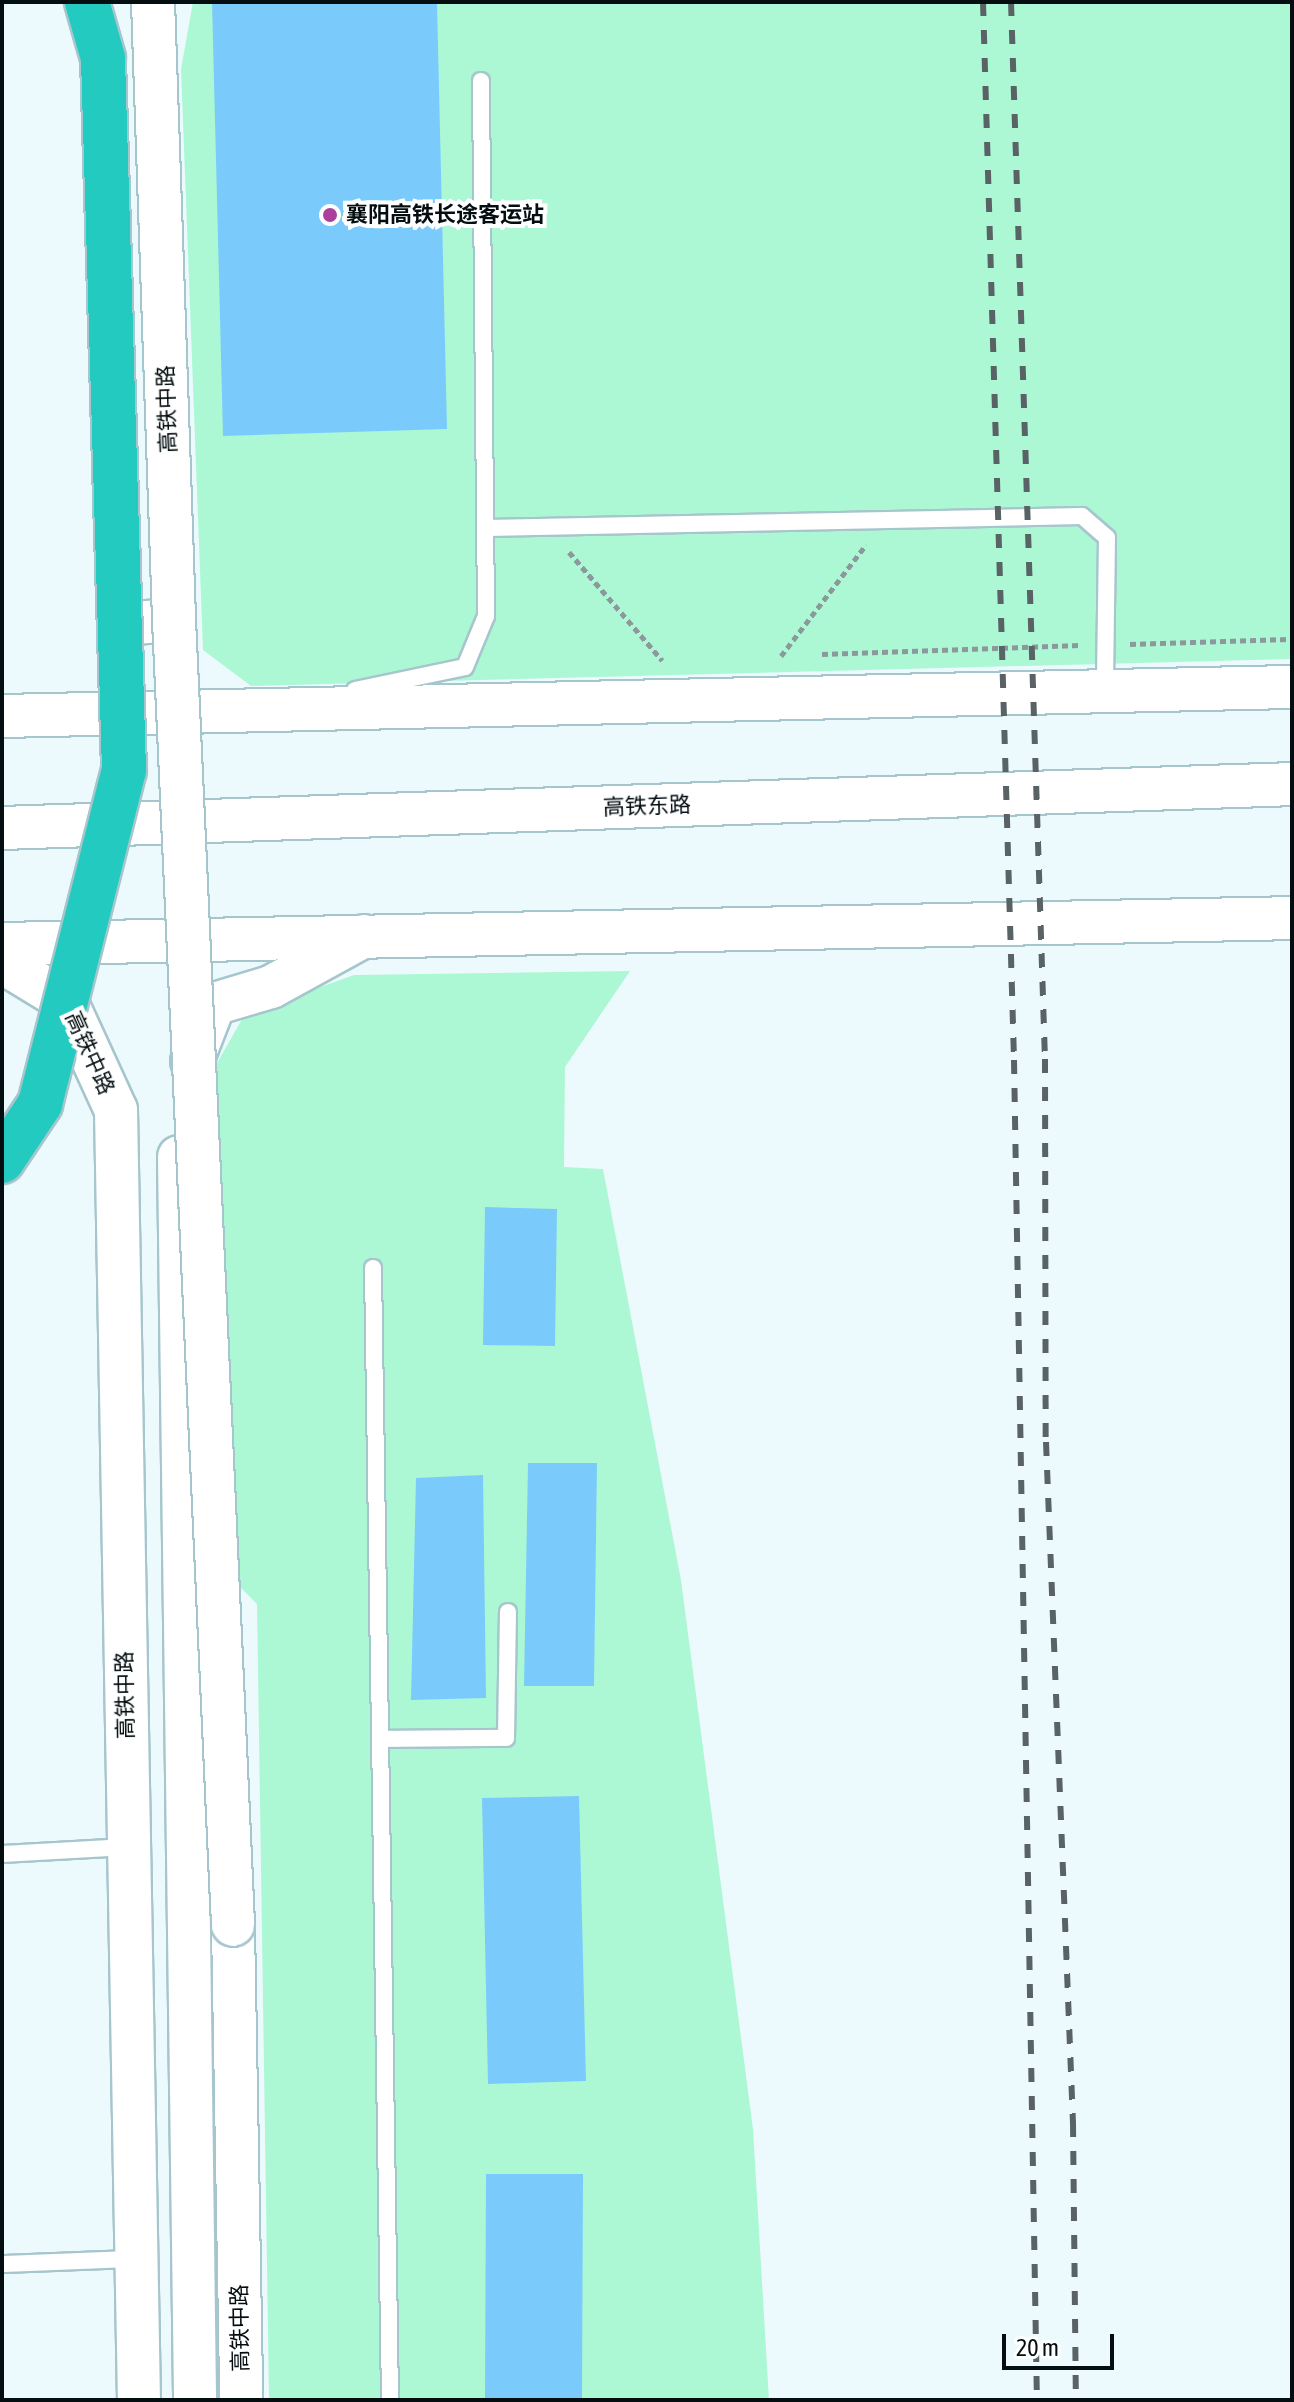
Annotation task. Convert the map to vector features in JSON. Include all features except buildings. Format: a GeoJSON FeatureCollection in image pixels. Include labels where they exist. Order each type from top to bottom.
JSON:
{"type":"FeatureCollection","features":[{"type":"Feature","properties":{"kind":"highway","name":"高铁中路"},"geometry":{"type":"LineString","coordinates":[[2,1161],[40,1104],[124,770],[103,58],[87,2]]}},
{"type":"Feature","properties":{"kind":"street","name":"高铁中路"},"geometry":{"type":"LineString","coordinates":[[153,2],[174,620],[233,1925],[241,2400]]}},
{"type":"Feature","properties":{"kind":"street"},"geometry":{"type":"LineString","coordinates":[[103,58],[154,53]]}},
{"type":"Feature","properties":{"kind":"street"},"geometry":{"type":"LineString","coordinates":[[120,624],[174,620]]}},
{"type":"Feature","properties":{"kind":"street"},"geometry":{"type":"LineString","coordinates":[[2,716],[1292,687]]}},
{"type":"Feature","properties":{"kind":"street","name":"高铁东路"},"geometry":{"type":"LineString","coordinates":[[2,828],[1292,784]]}},
{"type":"Feature","properties":{"kind":"street"},"geometry":{"type":"LineString","coordinates":[[2,944],[1292,918]]}},
{"type":"Feature","properties":{"kind":"street","name":"高铁中路"},"geometry":{"type":"LineString","coordinates":[[195,2400],[178,1095],[214,1004],[271,987],[364,936]]}},
{"type":"Feature","properties":{"kind":"street","name":"高铁中路"},"geometry":{"type":"LineString","coordinates":[[2,962],[66,1001],[116,1110],[139,2400]]}},
{"type":"Feature","properties":{"kind":"lane"},"geometry":{"type":"LineString","coordinates":[[251,710],[465,667],[486,616],[481,81]]}},
{"type":"Feature","properties":{"kind":"lane"},"geometry":{"type":"LineString","coordinates":[[486,528],[1082,516],[1107,538],[1105,691]]}},
{"type":"Feature","properties":{"kind":"lane"},"geometry":{"type":"LineString","coordinates":[[373,1268],[390,2400]]}},
{"type":"Feature","properties":{"kind":"lane"},"geometry":{"type":"LineString","coordinates":[[380,1739],[506,1738],[508,1612]]}},
{"type":"Feature","properties":{"kind":"lane"},"geometry":{"type":"LineString","coordinates":[[2,1854],[128,1847]]}},
{"type":"Feature","properties":{"kind":"lane"},"geometry":{"type":"LineString","coordinates":[[2,2264],[135,2259]]}},
{"type":"Feature","properties":{"kind":"path"},"geometry":{"type":"LineString","coordinates":[[781,656],[886,520]]}},
{"type":"Feature","properties":{"kind":"path"},"geometry":{"type":"LineString","coordinates":[[548,527],[662,660]]}},
{"type":"Feature","properties":{"kind":"path"},"geometry":{"type":"LineString","coordinates":[[812,655],[1292,639]]}},
{"type":"Feature","properties":{"kind":"path"},"geometry":{"type":"LineString","coordinates":[[766,656],[797,655]]}},
{"type":"Feature","properties":{"kind":"path"},"geometry":{"type":"LineString","coordinates":[[647,660],[677,659]]}},
{"type":"Feature","properties":{"kind":"green space"},"geometry":{"type":"Polygon","coordinates":[[[193,2],[1292,2],[1292,659],[251,686],[203,650],[181,69],[193,2]]]}},
{"type":"Feature","properties":{"kind":"green space"},"geometry":{"type":"Polygon","coordinates":[[[630,971],[565,1067],[564,1167],[603,1169],[681,1580],[753,2129],[769,2400],[269,2400],[257,1604],[233,1580],[213,1070],[245,1014],[354,975],[630,971]]]}},
{"type":"Feature","properties":{"kind":"railway"},"geometry":{"type":"LineString","coordinates":[[983,2],[1014,1060],[1037,2400]]}},
{"type":"Feature","properties":{"kind":"railway"},"geometry":{"type":"LineString","coordinates":[[1011,2],[1045,1059],[1046,1442],[1073,2123],[1076,2400]]}},
{"type":"Feature","properties":{"kind":"place","name":"襄阳高铁长途客运站"},"geometry":{"type":"Point","coordinates":[330,215]}}]}
